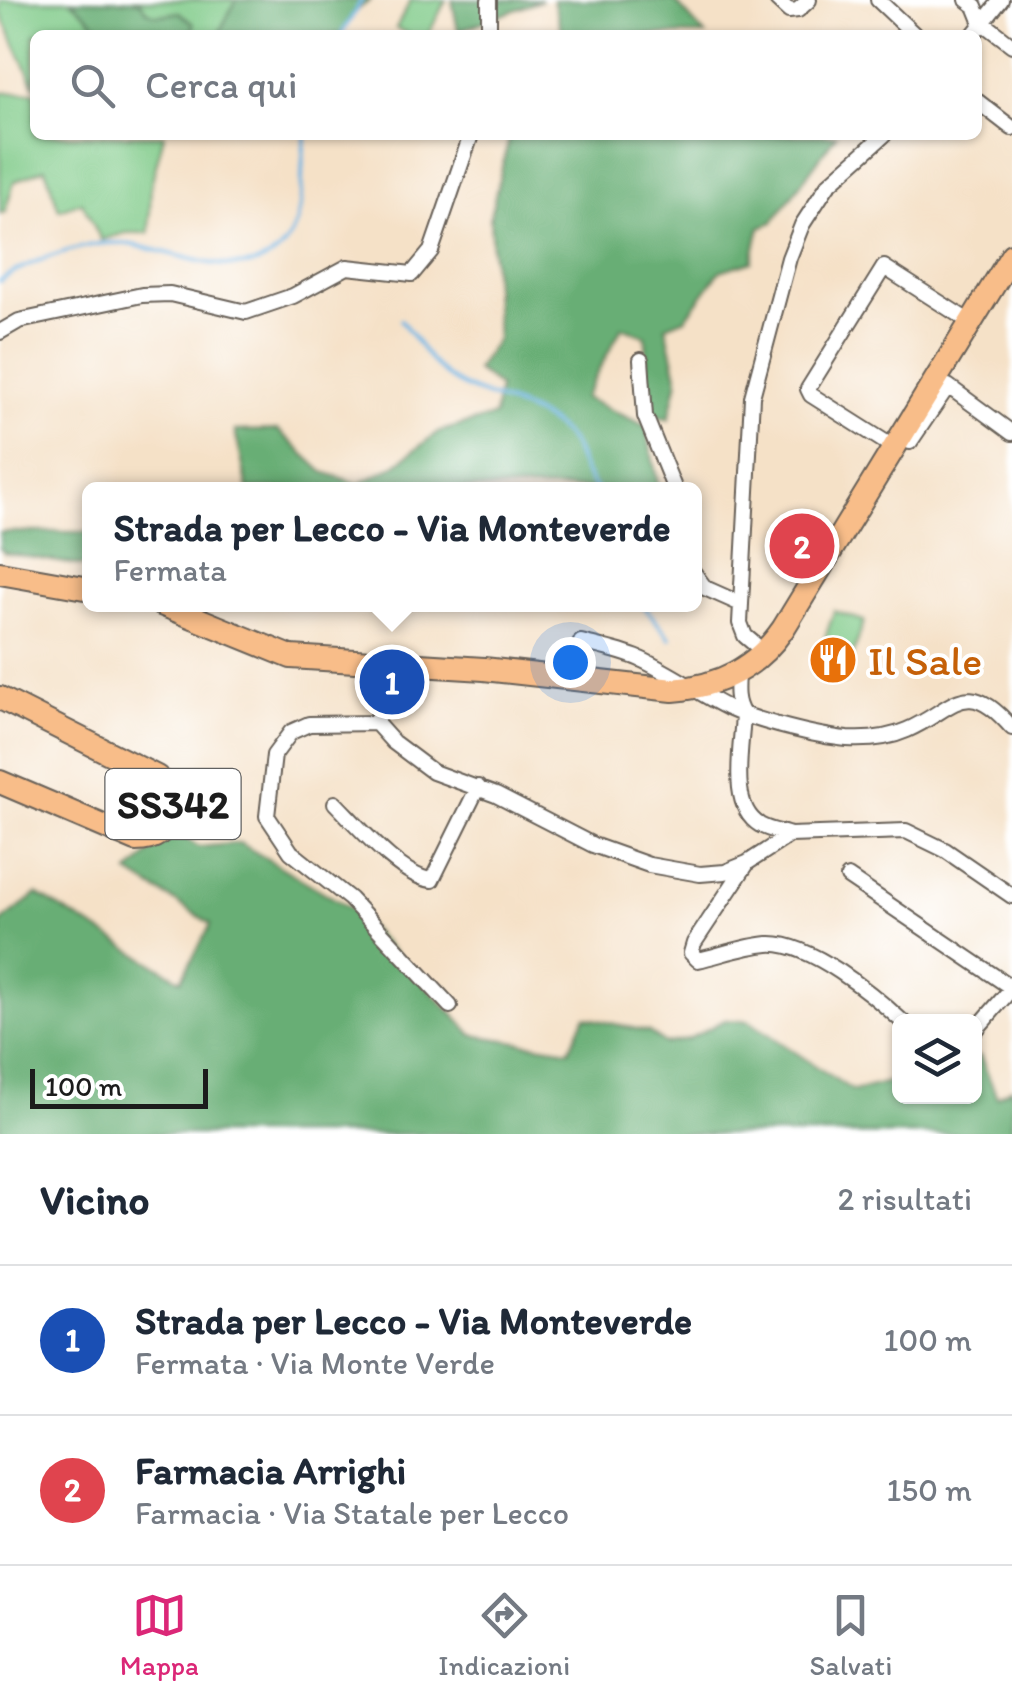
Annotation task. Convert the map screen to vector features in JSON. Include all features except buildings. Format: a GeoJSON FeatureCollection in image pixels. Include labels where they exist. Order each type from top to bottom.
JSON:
{"type":"FeatureCollection","features":[{"type":"Feature","properties":{"kind":"main road"},"geometry":{"type":"LineString","coordinates":[[180,612],[291,657],[523,672],[673,690],[696,688],[737,674],[764,652],[783,629],[1012,255]]}},
{"type":"Feature","properties":{"kind":"main road"},"geometry":{"type":"LineString","coordinates":[[0,573],[82,587]]}},
{"type":"Feature","properties":{"kind":"main road","name":"SS342"},"geometry":{"type":"LineString","coordinates":[[0,698],[157,777],[170,795],[173,814],[161,833],[136,840],[0,782]]}},
{"type":"Feature","properties":{"kind":"street"},"geometry":{"type":"LineString","coordinates":[[489,0],[489,30]]}},
{"type":"Feature","properties":{"kind":"street"},"geometry":{"type":"LineString","coordinates":[[777,0],[789,11],[798,10],[808,0]]}},
{"type":"Feature","properties":{"kind":"street"},"geometry":{"type":"LineString","coordinates":[[878,0],[910,30]]}},
{"type":"Feature","properties":{"kind":"street"},"geometry":{"type":"LineString","coordinates":[[967,0],[975,6],[977,28]]}},
{"type":"Feature","properties":{"kind":"street"},"geometry":{"type":"LineString","coordinates":[[977,28],[1001,0]]}},
{"type":"Feature","properties":{"kind":"street"},"geometry":{"type":"LineString","coordinates":[[982,30],[1012,45]]}},
{"type":"Feature","properties":{"kind":"street"},"geometry":{"type":"LineString","coordinates":[[982,104],[1012,128]]}},
{"type":"Feature","properties":{"kind":"street"},"geometry":{"type":"LineString","coordinates":[[0,332],[19,321],[142,295],[170,294],[246,312],[293,296],[347,267],[412,274],[431,251],[468,140]]}},
{"type":"Feature","properties":{"kind":"street"},"geometry":{"type":"LineString","coordinates":[[764,652],[745,636],[740,623],[752,397],[789,258],[802,225],[828,185],[878,140]]}},
{"type":"Feature","properties":{"kind":"street"},"geometry":{"type":"LineString","coordinates":[[893,447],[811,395],[808,389],[884,267],[970,322]]}},
{"type":"Feature","properties":{"kind":"street"},"geometry":{"type":"LineString","coordinates":[[641,360],[645,416],[672,482]]}},
{"type":"Feature","properties":{"kind":"street"},"geometry":{"type":"LineString","coordinates":[[829,551],[838,552],[948,386],[1012,432]]}},
{"type":"Feature","properties":{"kind":"street"},"geometry":{"type":"LineString","coordinates":[[702,583],[741,604]]}},
{"type":"Feature","properties":{"kind":"street"},"geometry":{"type":"LineString","coordinates":[[580,642],[620,651],[743,714],[837,738],[865,740],[908,730],[949,703],[962,700],[978,700],[997,710],[1012,728]]}},
{"type":"Feature","properties":{"kind":"street"},"geometry":{"type":"LineString","coordinates":[[376,724],[394,664]]}},
{"type":"Feature","properties":{"kind":"street"},"geometry":{"type":"LineString","coordinates":[[737,674],[738,706],[743,714],[740,786],[745,812],[762,826],[790,835],[906,831],[945,850],[1012,896]]}},
{"type":"Feature","properties":{"kind":"street"},"geometry":{"type":"LineString","coordinates":[[450,1006],[350,899],[292,852],[268,816],[274,755],[291,732],[314,724],[376,724],[433,772],[478,787],[593,845],[648,865],[700,874],[725,872],[747,863],[790,835]]}},
{"type":"Feature","properties":{"kind":"street"},"geometry":{"type":"LineString","coordinates":[[335,804],[388,854],[419,877],[432,880],[478,787]]}},
{"type":"Feature","properties":{"kind":"street"},"geometry":{"type":"LineString","coordinates":[[747,863],[694,943],[694,958],[777,945],[806,954],[874,995],[894,1014]]}},
{"type":"Feature","properties":{"kind":"street"},"geometry":{"type":"LineString","coordinates":[[848,877],[1012,988],[982,1023]]}},
{"type":"Feature","properties":{"kind":"green space"},"geometry":{"type":"Polygon","coordinates":[[[0,0],[71,0],[102,30],[30,30],[30,76],[0,12],[0,0]]]}},
{"type":"Feature","properties":{"kind":"green space"},"geometry":{"type":"Polygon","coordinates":[[[71,0],[140,1],[152,13],[179,12],[193,23],[193,30],[102,30],[71,0]]]}},
{"type":"Feature","properties":{"kind":"green space"},"geometry":{"type":"Polygon","coordinates":[[[135,0],[236,0],[221,30],[193,30],[193,23],[179,12],[154,16],[135,0]]]}},
{"type":"Feature","properties":{"kind":"green space"},"geometry":{"type":"Polygon","coordinates":[[[236,0],[371,0],[354,12],[344,30],[221,30],[236,0]]]}},
{"type":"Feature","properties":{"kind":"green space"},"geometry":{"type":"Polygon","coordinates":[[[411,0],[446,0],[431,30],[396,28],[411,0]]]}},
{"type":"Feature","properties":{"kind":"green space"},"geometry":{"type":"Polygon","coordinates":[[[452,0],[542,0],[461,30],[452,0]]]}},
{"type":"Feature","properties":{"kind":"green space"},"geometry":{"type":"Polygon","coordinates":[[[553,0],[674,0],[701,30],[561,30],[553,0]]]}},
{"type":"Feature","properties":{"kind":"green space"},"geometry":{"type":"Polygon","coordinates":[[[30,92],[30,140],[163,140],[151,185],[149,233],[126,233],[101,240],[82,202],[59,210],[45,168],[14,182],[5,212],[0,214],[0,93],[30,92]]]}},
{"type":"Feature","properties":{"kind":"green space"},"geometry":{"type":"Polygon","coordinates":[[[509,140],[832,140],[773,222],[760,227],[752,261],[720,271],[686,318],[666,326],[678,380],[669,419],[647,414],[646,336],[622,327],[584,398],[646,426],[658,482],[363,482],[394,466],[438,432],[494,416],[499,387],[476,370],[497,339],[490,216],[509,140]]]}},
{"type":"Feature","properties":{"kind":"green space"},"geometry":{"type":"Polygon","coordinates":[[[278,430],[323,472],[353,482],[246,482],[235,431],[278,430]]]}},
{"type":"Feature","properties":{"kind":"green space"},"geometry":{"type":"Polygon","coordinates":[[[0,532],[82,532],[82,566],[4,553],[0,532]]]}},
{"type":"Feature","properties":{"kind":"green space"},"geometry":{"type":"Polygon","coordinates":[[[834,611],[864,621],[844,682],[814,672],[834,611]]]}},
{"type":"Feature","properties":{"kind":"green space"},"geometry":{"type":"Polygon","coordinates":[[[174,830],[199,847],[240,843],[352,909],[473,1035],[569,1050],[585,1017],[649,1032],[665,1044],[688,1039],[725,1020],[749,1021],[854,1091],[892,1081],[892,1104],[982,1104],[982,1061],[997,1097],[1012,1088],[1012,1134],[0,1134],[0,923],[37,894],[181,980],[211,924],[129,873],[174,830]]]}},
{"type":"Feature","properties":{"kind":"waterway"},"geometry":{"type":"LineString","coordinates":[[344,30],[362,0]]}},
{"type":"Feature","properties":{"kind":"waterway"},"geometry":{"type":"LineString","coordinates":[[0,281],[39,261],[102,244],[136,245],[231,265],[253,264],[272,256],[288,240],[298,216],[305,140]]}},
{"type":"Feature","properties":{"kind":"waterway"},"geometry":{"type":"LineString","coordinates":[[401,320],[430,359],[451,379],[531,412],[556,427],[571,442],[590,482]]}},
{"type":"Feature","properties":{"kind":"waterway"},"geometry":{"type":"LineString","coordinates":[[649,612],[670,638]]}},
{"type":"Feature","properties":{"kind":"place","name":"Farmacia Arrighi"},"geometry":{"type":"Point","coordinates":[802,546]}},
{"type":"Feature","properties":{"kind":"place","name":"Il Sale"},"geometry":{"type":"Point","coordinates":[833,660]}},
{"type":"Feature","properties":{"kind":"place","name":"Strada per Lecco - Via Monteverde"},"geometry":{"type":"Point","coordinates":[392,682]}}]}
